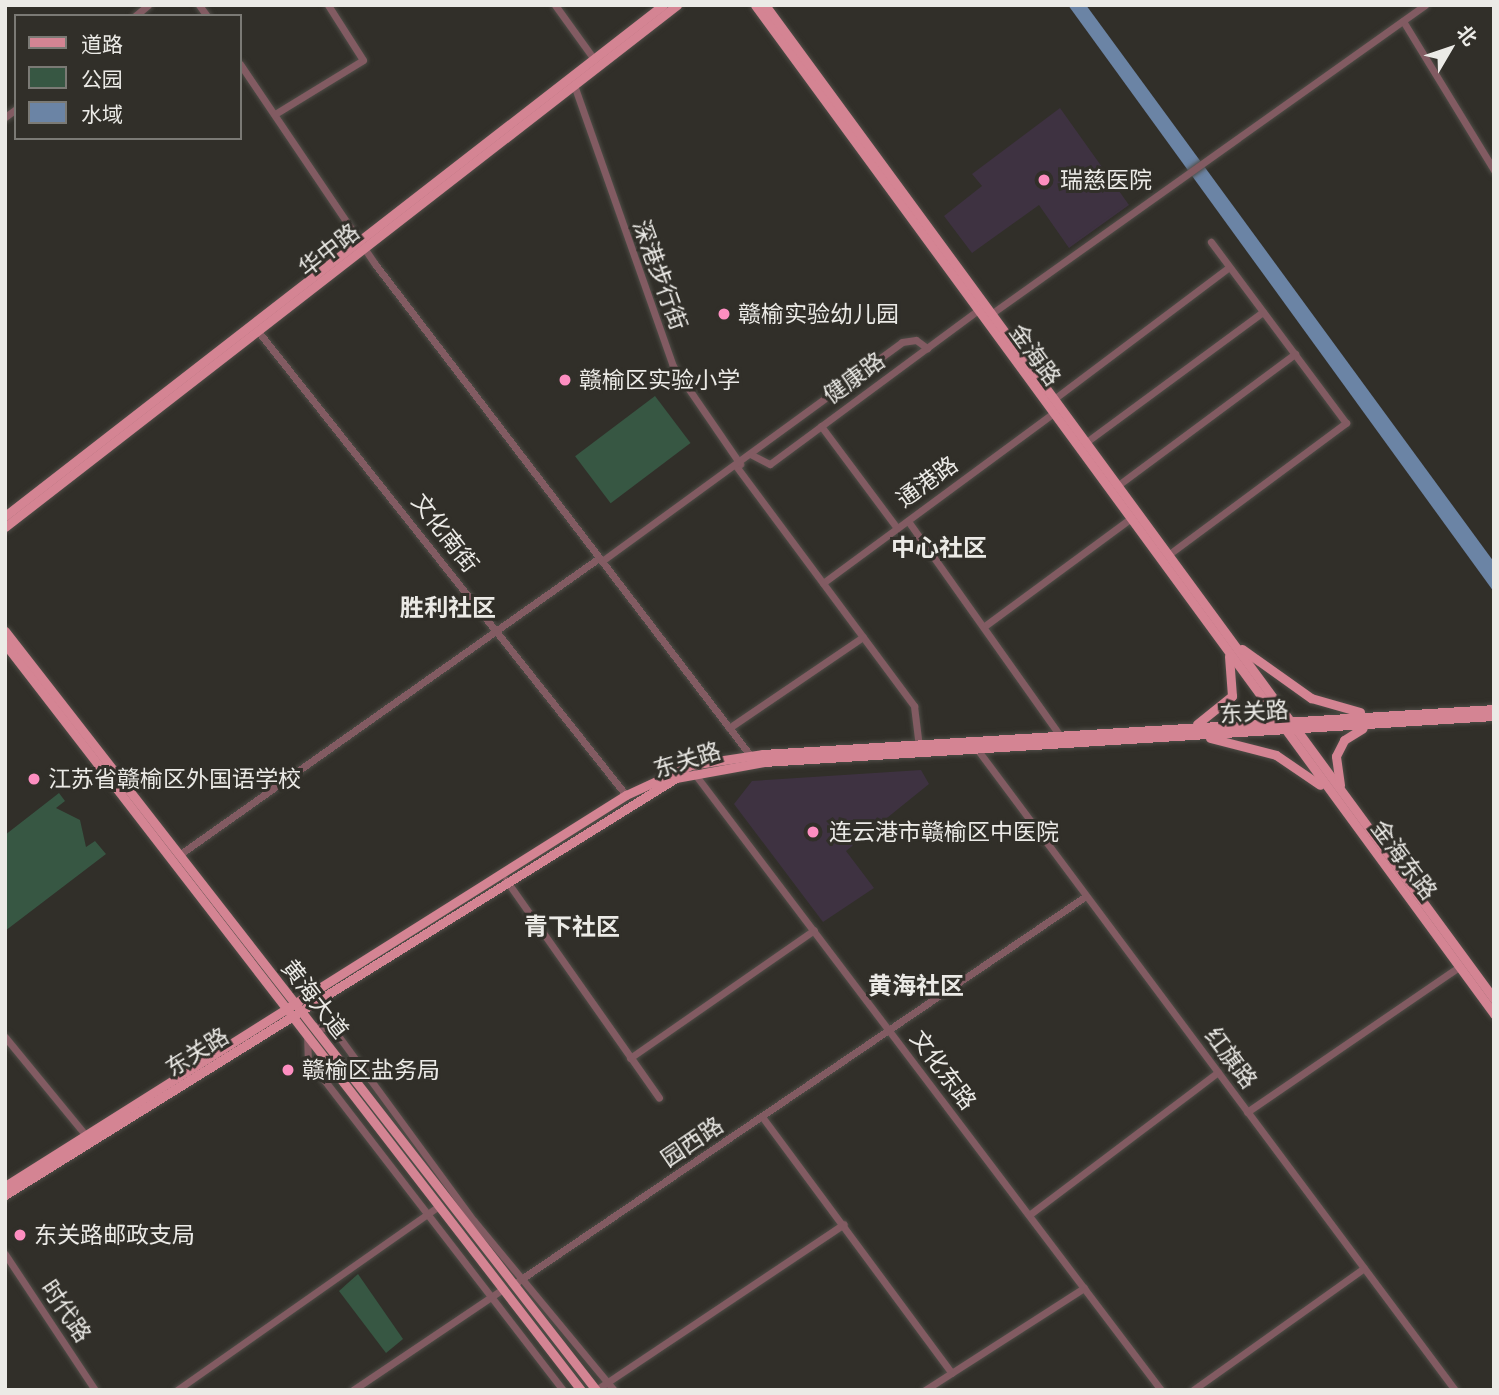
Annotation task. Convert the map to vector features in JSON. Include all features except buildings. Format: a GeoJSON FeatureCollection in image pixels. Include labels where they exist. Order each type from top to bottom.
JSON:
{"type":"FeatureCollection","features":[{"type":"Feature","properties":{"kind":"main road","name":"华中路"},"geometry":{"type":"LineString","coordinates":[[5,527],[257,330],[663,5]]}},
{"type":"Feature","properties":{"kind":"main road","name":"华中路"},"geometry":{"type":"LineString","coordinates":[[5,516],[677,5]]}},
{"type":"Feature","properties":{"kind":"main road","name":"金海路"},"geometry":{"type":"LineString","coordinates":[[755,5],[1283,729]]}},
{"type":"Feature","properties":{"kind":"main road","name":"金海路"},"geometry":{"type":"LineString","coordinates":[[765,5],[1295,728]]}},
{"type":"Feature","properties":{"kind":"main road","name":"黄海大道"},"geometry":{"type":"LineString","coordinates":[[5,631],[178,855],[439,1206],[581,1390]]}},
{"type":"Feature","properties":{"kind":"main road"},"geometry":{"type":"LineString","coordinates":[[1224,632],[1285,684],[1311,698],[1376,715]]}},
{"type":"Feature","properties":{"kind":"main road","name":"黄海大道"},"geometry":{"type":"LineString","coordinates":[[5,644],[294,1009]]}},
{"type":"Feature","properties":{"kind":"main road"},"geometry":{"type":"LineString","coordinates":[[1191,731],[1232,696],[1236,680],[1228,651]]}},
{"type":"Feature","properties":{"kind":"main road","name":"东关路"},"geometry":{"type":"LineString","coordinates":[[5,1186],[88,1138],[653,789],[694,773],[1191,731],[1287,718],[1494,709]]}},
{"type":"Feature","properties":{"kind":"main road","name":"东关路"},"geometry":{"type":"LineString","coordinates":[[294,1009],[625,795],[673,771],[750,755],[1060,736],[1283,729],[1494,716]]}},
{"type":"Feature","properties":{"kind":"main road"},"geometry":{"type":"LineString","coordinates":[[1338,794],[1336,756],[1344,740],[1369,725]]}},
{"type":"Feature","properties":{"kind":"main road","name":"金海东路"},"geometry":{"type":"LineString","coordinates":[[1295,728],[1338,794],[1494,1014]]}},
{"type":"Feature","properties":{"kind":"main road","name":"金海东路"},"geometry":{"type":"LineString","coordinates":[[1283,729],[1338,794],[1494,999]]}},
{"type":"Feature","properties":{"kind":"main road"},"geometry":{"type":"LineString","coordinates":[[1191,731],[1276,755],[1338,794]]}},
{"type":"Feature","properties":{"kind":"main road","name":"黄海大道"},"geometry":{"type":"LineString","coordinates":[[309,1029],[596,1390]]}},
{"type":"Feature","properties":{"kind":"main road","name":"东关路"},"geometry":{"type":"LineString","coordinates":[[5,1195],[88,1138]]}},
{"type":"Feature","properties":{"kind":"street"},"geometry":{"type":"LineString","coordinates":[[275,114],[363,60],[327,5]]}},
{"type":"Feature","properties":{"kind":"street"},"geometry":{"type":"LineString","coordinates":[[555,5],[594,59]]}},
{"type":"Feature","properties":{"kind":"street"},"geometry":{"type":"LineString","coordinates":[[992,314],[1425,5]]}},
{"type":"Feature","properties":{"kind":"street"},"geometry":{"type":"LineString","coordinates":[[1403,21],[1494,170]]}},
{"type":"Feature","properties":{"kind":"street"},"geometry":{"type":"LineString","coordinates":[[242,67],[362,244],[750,755]]}},
{"type":"Feature","properties":{"kind":"street","name":"深港步行街"},"geometry":{"type":"LineString","coordinates":[[574,85],[673,366],[738,465],[917,712],[919,744]]}},
{"type":"Feature","properties":{"kind":"street"},"geometry":{"type":"LineString","coordinates":[[1168,555],[1346,423],[1211,242]]}},
{"type":"Feature","properties":{"kind":"street"},"geometry":{"type":"LineString","coordinates":[[1054,399],[1229,267]]}},
{"type":"Feature","properties":{"kind":"street","name":"健康路"},"geometry":{"type":"LineString","coordinates":[[752,455],[770,464],[978,310]]}},
{"type":"Feature","properties":{"kind":"street"},"geometry":{"type":"LineString","coordinates":[[1086,443],[1264,312]]}},
{"type":"Feature","properties":{"kind":"street","name":"文化南街"},"geometry":{"type":"LineString","coordinates":[[257,330],[625,795]]}},
{"type":"Feature","properties":{"kind":"street"},"geometry":{"type":"LineString","coordinates":[[178,855],[328,743],[497,632],[738,465],[902,342],[916,340],[927,348]]}},
{"type":"Feature","properties":{"kind":"street"},"geometry":{"type":"LineString","coordinates":[[1117,486],[1295,354]]}},
{"type":"Feature","properties":{"kind":"street","name":"通港路"},"geometry":{"type":"LineString","coordinates":[[823,583],[1054,413]]}},
{"type":"Feature","properties":{"kind":"street"},"geometry":{"type":"LineString","coordinates":[[821,426],[897,528]]}},
{"type":"Feature","properties":{"kind":"street"},"geometry":{"type":"LineString","coordinates":[[986,625],[1131,518]]}},
{"type":"Feature","properties":{"kind":"street"},"geometry":{"type":"LineString","coordinates":[[908,520],[986,625],[1060,736]]}},
{"type":"Feature","properties":{"kind":"street"},"geometry":{"type":"LineString","coordinates":[[729,729],[863,637]]}},
{"type":"Feature","properties":{"kind":"street","name":"红旗路"},"geometry":{"type":"LineString","coordinates":[[977,749],[1455,1390]]}},
{"type":"Feature","properties":{"kind":"street","name":"文化东路"},"geometry":{"type":"LineString","coordinates":[[694,773],[1161,1390]]}},
{"type":"Feature","properties":{"kind":"street"},"geometry":{"type":"LineString","coordinates":[[506,880],[659,1098]]}},
{"type":"Feature","properties":{"kind":"street","name":"园西路"},"geometry":{"type":"LineString","coordinates":[[514,1284],[763,1118],[1086,896]]}},
{"type":"Feature","properties":{"kind":"street"},"geometry":{"type":"LineString","coordinates":[[631,1058],[814,930]]}},
{"type":"Feature","properties":{"kind":"street"},"geometry":{"type":"LineString","coordinates":[[1247,1112],[1459,967]]}},
{"type":"Feature","properties":{"kind":"street"},"geometry":{"type":"LineString","coordinates":[[563,1390],[308,1059],[309,1029],[334,1030],[474,1221],[524,1278],[614,1390]]}},
{"type":"Feature","properties":{"kind":"street"},"geometry":{"type":"LineString","coordinates":[[5,1037],[88,1138]]}},
{"type":"Feature","properties":{"kind":"street"},"geometry":{"type":"LineString","coordinates":[[1029,1215],[1218,1072]]}},
{"type":"Feature","properties":{"kind":"street"},"geometry":{"type":"LineString","coordinates":[[763,1118],[952,1373]]}},
{"type":"Feature","properties":{"kind":"street"},"geometry":{"type":"LineString","coordinates":[[177,1390],[439,1206]]}},
{"type":"Feature","properties":{"kind":"street"},"geometry":{"type":"LineString","coordinates":[[596,1390],[844,1224]]}},
{"type":"Feature","properties":{"kind":"street","name":"时代路"},"geometry":{"type":"LineString","coordinates":[[5,1254],[95,1390]]}},
{"type":"Feature","properties":{"kind":"street"},"geometry":{"type":"LineString","coordinates":[[1193,1390],[1364,1268]]}},
{"type":"Feature","properties":{"kind":"street"},"geometry":{"type":"LineString","coordinates":[[925,1390],[1084,1288]]}},
{"type":"Feature","properties":{"kind":"street"},"geometry":{"type":"LineString","coordinates":[[353,1390],[503,1289]]}},
{"type":"Feature","properties":{"kind":"shaded area","name":"瑞慈医院"},"geometry":{"type":"Polygon","coordinates":[[[1060,108],[1129,205],[1069,248],[1039,205],[972,253],[944,216],[982,186],[972,174],[1060,108]]]}},
{"type":"Feature","properties":{"kind":"shaded area","name":"连云港市赣榆区中医院"},"geometry":{"type":"Polygon","coordinates":[[[921,770],[929,784],[846,851],[874,888],[823,922],[734,804],[752,781],[921,770]]]}},
{"type":"Feature","properties":{"kind":"green space"},"geometry":{"type":"Polygon","coordinates":[[[655,396],[691,443],[611,503],[575,456],[655,396]]]}},
{"type":"Feature","properties":{"kind":"green space"},"geometry":{"type":"Polygon","coordinates":[[[59,793],[65,801],[56,808],[80,820],[86,847],[95,841],[106,854],[5,931],[5,835],[59,793]]]}},
{"type":"Feature","properties":{"kind":"green space"},"geometry":{"type":"Polygon","coordinates":[[[358,1274],[403,1339],[386,1353],[339,1291],[358,1274]]]}},
{"type":"Feature","properties":{"kind":"water"},"geometry":{"type":"Polygon","coordinates":[[[1068,5],[1086,5],[1494,562],[1494,592],[1068,5]]]}},
{"type":"Feature","properties":{"kind":"place","name":"瑞慈医院"},"geometry":{"type":"Point","coordinates":[1044,180]}},
{"type":"Feature","properties":{"kind":"place","name":"赣榆实验幼儿园"},"geometry":{"type":"Point","coordinates":[724,314]}},
{"type":"Feature","properties":{"kind":"place","name":"赣榆区实验小学"},"geometry":{"type":"Point","coordinates":[565,380]}},
{"type":"Feature","properties":{"kind":"place","name":"江苏省赣榆区外国语学校"},"geometry":{"type":"Point","coordinates":[34,779]}},
{"type":"Feature","properties":{"kind":"place","name":"连云港市赣榆区中医院"},"geometry":{"type":"Point","coordinates":[813,832]}},
{"type":"Feature","properties":{"kind":"place","name":"赣榆区盐务局"},"geometry":{"type":"Point","coordinates":[288,1070]}},
{"type":"Feature","properties":{"kind":"place","name":"东关路邮政支局"},"geometry":{"type":"Point","coordinates":[20,1235]}},
{"type":"Feature","properties":{"kind":"district","name":"中心社区"},"geometry":{"type":"Point","coordinates":[939,548]}},
{"type":"Feature","properties":{"kind":"district","name":"胜利社区"},"geometry":{"type":"Point","coordinates":[448,608]}},
{"type":"Feature","properties":{"kind":"district","name":"青下社区"},"geometry":{"type":"Point","coordinates":[572,927]}},
{"type":"Feature","properties":{"kind":"district","name":"黄海社区"},"geometry":{"type":"Point","coordinates":[916,986]}}]}
